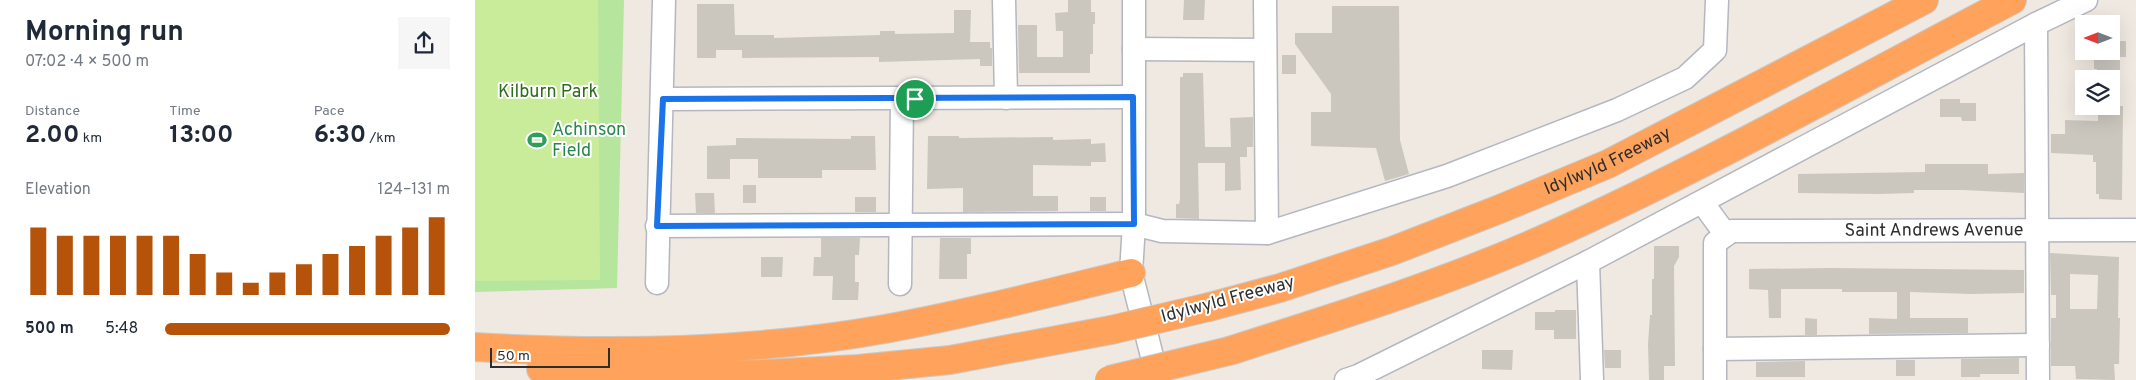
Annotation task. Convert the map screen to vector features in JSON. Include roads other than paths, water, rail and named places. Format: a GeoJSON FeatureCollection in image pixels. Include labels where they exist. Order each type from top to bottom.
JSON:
{"type":"FeatureCollection","features":[{"type":"Feature","properties":{"kind":"highway","name":"Idylwyld Freeway"},"geometry":{"type":"LineString","coordinates":[[475,364],[663,375],[771,374],[949,360],[1111,330],[1209,307],[1280,288],[1392,251],[1608,164],[1924,0]]}},
{"type":"Feature","properties":{"kind":"highway"},"geometry":{"type":"LineString","coordinates":[[1109,380],[1229,351],[1391,300],[1544,239],[1652,189],[2011,0]]}},
{"type":"Feature","properties":{"kind":"highway"},"geometry":{"type":"LineString","coordinates":[[475,347],[550,352],[671,350],[771,344],[903,325],[999,306],[1131,273]]}},
{"type":"Feature","properties":{"kind":"street"},"geometry":{"type":"LineString","coordinates":[[657,283],[664,0]]}},
{"type":"Feature","properties":{"kind":"street"},"geometry":{"type":"LineString","coordinates":[[1004,0],[1006,98]]}},
{"type":"Feature","properties":{"kind":"street"},"geometry":{"type":"LineString","coordinates":[[1134,0],[1134,224],[1131,273],[1158,380]]}},
{"type":"Feature","properties":{"kind":"street"},"geometry":{"type":"LineString","coordinates":[[1265,0],[1267,233]]}},
{"type":"Feature","properties":{"kind":"street"},"geometry":{"type":"LineString","coordinates":[[657,226],[1134,224],[1162,231],[1267,233],[1447,176],[1617,110],[1685,78],[1715,50],[1717,0]]}},
{"type":"Feature","properties":{"kind":"street"},"geometry":{"type":"LineString","coordinates":[[1346,380],[1358,376],[1589,262],[2036,24],[2085,0]]}},
{"type":"Feature","properties":{"kind":"street"},"geometry":{"type":"LineString","coordinates":[[2036,24],[2039,230],[2038,380]]}},
{"type":"Feature","properties":{"kind":"street"},"geometry":{"type":"LineString","coordinates":[[1134,49],[1265,50]]}},
{"type":"Feature","properties":{"kind":"street"},"geometry":{"type":"LineString","coordinates":[[663,99],[1133,97]]}},
{"type":"Feature","properties":{"kind":"street"},"geometry":{"type":"LineString","coordinates":[[901,284],[902,99]]}},
{"type":"Feature","properties":{"kind":"street"},"geometry":{"type":"LineString","coordinates":[[1702,202],[1728,233],[1715,243],[1715,380]]}},
{"type":"Feature","properties":{"kind":"street","name":"Saint Andrews Avenue"},"geometry":{"type":"LineString","coordinates":[[1728,233],[2136,230]]}},
{"type":"Feature","properties":{"kind":"street"},"geometry":{"type":"LineString","coordinates":[[1589,262],[1592,380]]}},
{"type":"Feature","properties":{"kind":"street"},"geometry":{"type":"LineString","coordinates":[[1715,349],[2038,345]]}},
{"type":"Feature","properties":{"kind":"place","name":"Achinson Field"},"geometry":{"type":"Point","coordinates":[537,140]}},
{"type":"Feature","properties":{"kind":"park label","name":"Kilburn Park"},"geometry":{"type":"Point","coordinates":[548,92]}}]}
